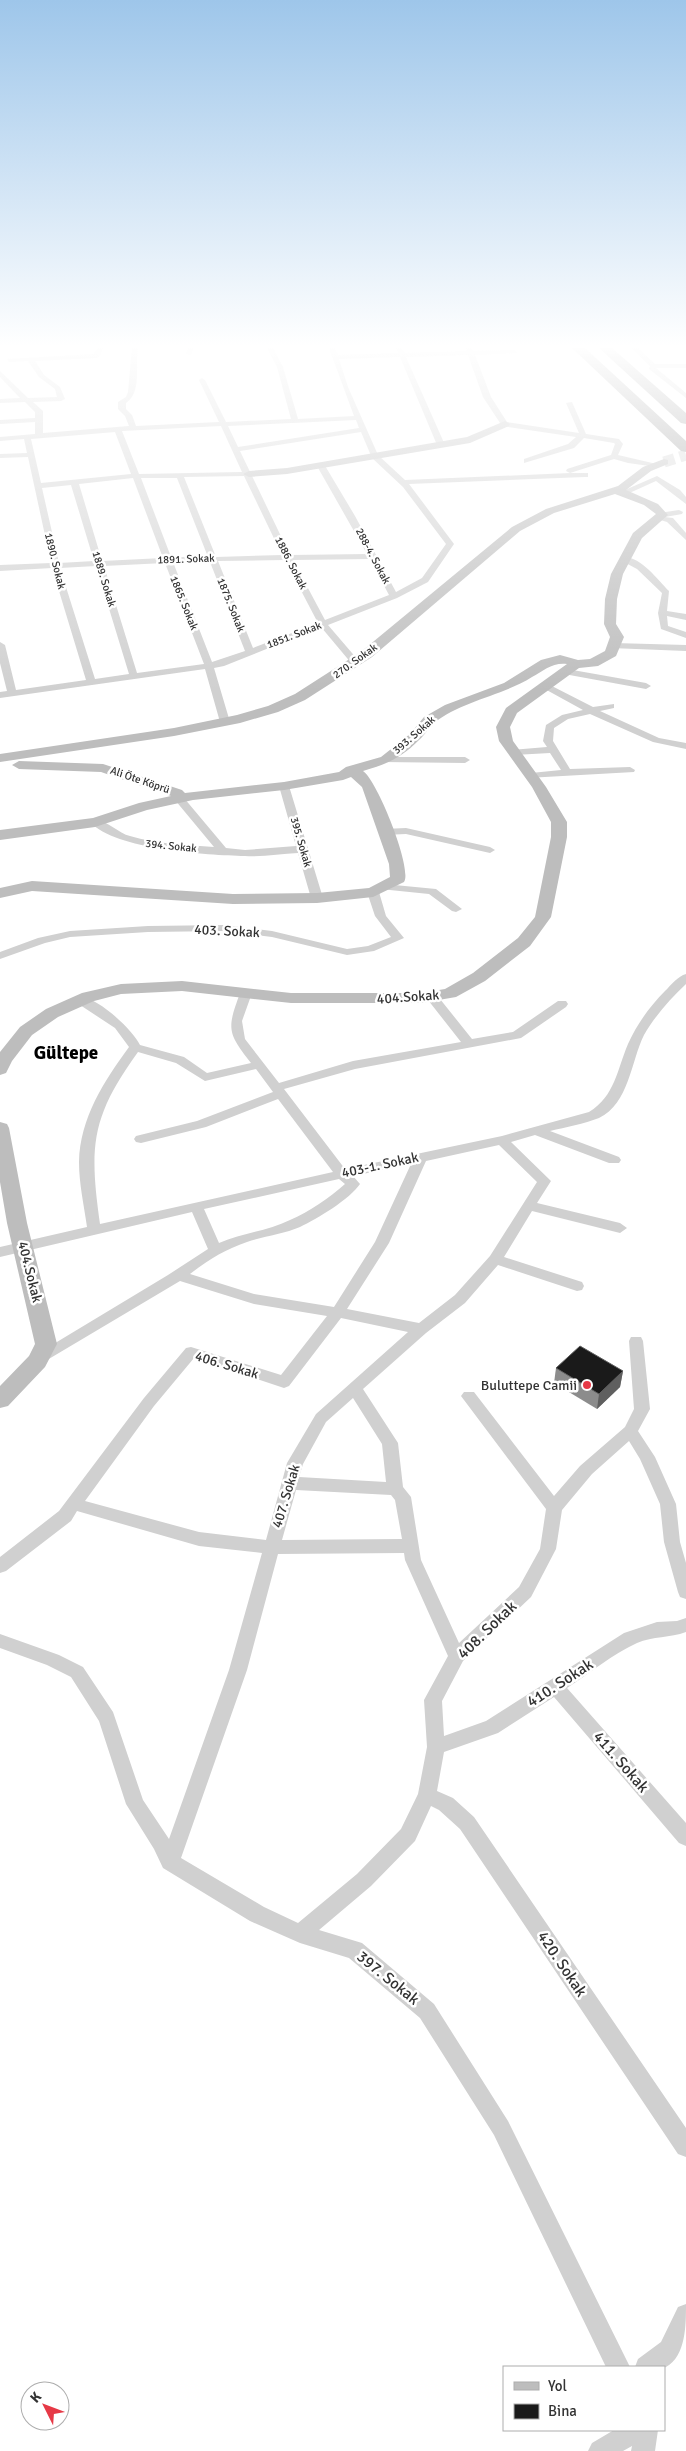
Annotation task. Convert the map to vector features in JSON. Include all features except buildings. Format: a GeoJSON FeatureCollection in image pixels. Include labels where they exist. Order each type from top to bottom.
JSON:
{"type":"FeatureCollection","features":[{"type":"Feature","properties":{"kind":"street","name":"1890. Sokak"},"geometry":{"type":"LineString","coordinates":[[33,462],[55,564],[91,682]]}},
{"type":"Feature","properties":{"kind":"street","name":"1865. Sokak"},"geometry":{"type":"LineString","coordinates":[[130,462],[166,560],[209,666],[225,722]]}},
{"type":"Feature","properties":{"kind":"street","name":"1886. Sokak"},"geometry":{"type":"LineString","coordinates":[[243,462],[287,557],[323,624],[355,662]]}},
{"type":"Feature","properties":{"kind":"street"},"geometry":{"type":"LineString","coordinates":[[38,486],[135,476],[249,474],[341,462]]}},
{"type":"Feature","properties":{"kind":"street","name":"1851. Sokak"},"geometry":{"type":"LineString","coordinates":[[0,695],[221,664],[394,596],[424,580],[450,544],[402,482],[382,462]]}},
{"type":"Feature","properties":{"kind":"street"},"geometry":{"type":"LineString","coordinates":[[554,476],[595,462]]}},
{"type":"Feature","properties":{"kind":"street"},"geometry":{"type":"LineString","coordinates":[[651,462],[661,463]]}},
{"type":"Feature","properties":{"kind":"street","name":"270. Sokak"},"geometry":{"type":"LineString","coordinates":[[0,758],[225,722],[273,709],[300,697],[355,662],[516,530],[550,511],[619,491],[661,463]]}},
{"type":"Feature","properties":{"kind":"street","name":"288-4. Sokak"},"geometry":{"type":"LineString","coordinates":[[321,466],[351,516],[394,596]]}},
{"type":"Feature","properties":{"kind":"street","name":"1875. Sokak"},"geometry":{"type":"LineString","coordinates":[[179,474],[250,652]]}},
{"type":"Feature","properties":{"kind":"street"},"geometry":{"type":"LineString","coordinates":[[402,482],[585,474]]}},
{"type":"Feature","properties":{"kind":"street"},"geometry":{"type":"LineString","coordinates":[[619,491],[657,478],[677,492],[686,502]]}},
{"type":"Feature","properties":{"kind":"street","name":"1889. Sokak"},"geometry":{"type":"LineString","coordinates":[[74,482],[134,676]]}},
{"type":"Feature","properties":{"kind":"street"},"geometry":{"type":"LineString","coordinates":[[619,491],[642,500],[660,511],[660,516]]}},
{"type":"Feature","properties":{"kind":"street"},"geometry":{"type":"LineString","coordinates":[[679,512],[660,516],[638,536],[617,574],[611,599],[610,624],[617,637],[614,646],[686,648]]}},
{"type":"Feature","properties":{"kind":"street"},"geometry":{"type":"LineString","coordinates":[[660,516],[670,520],[686,538]]}},
{"type":"Feature","properties":{"kind":"street","name":"1891. Sokak"},"geometry":{"type":"LineString","coordinates":[[0,568],[212,558],[372,556]]}},
{"type":"Feature","properties":{"kind":"street"},"geometry":{"type":"LineString","coordinates":[[625,559],[640,567],[666,593],[662,612],[664,627],[686,635]]}},
{"type":"Feature","properties":{"kind":"street"},"geometry":{"type":"LineString","coordinates":[[662,612],[686,617]]}},
{"type":"Feature","properties":{"kind":"street"},"geometry":{"type":"LineString","coordinates":[[0,645],[12,693]]}},
{"type":"Feature","properties":{"kind":"street","name":"393. Sokak"},"geometry":{"type":"LineString","coordinates":[[0,835],[95,822],[178,796],[284,786],[343,776],[351,770],[386,760],[415,737],[429,720],[450,708],[509,686],[546,663],[560,660],[571,661],[571,668],[593,664],[611,653],[614,646]]}},
{"type":"Feature","properties":{"kind":"street"},"geometry":{"type":"LineString","coordinates":[[571,668],[646,686]]}},
{"type":"Feature","properties":{"kind":"street","name":"404.Sokak"},"geometry":{"type":"LineString","coordinates":[[0,1069],[3,1060],[26,1031],[52,1013],[81,1000],[121,989],[182,986],[329,1000],[432,997],[450,993],[479,978],[524,942],[544,917],[559,837],[559,822],[531,776],[506,741],[503,727],[511,711],[571,668]]}},
{"type":"Feature","properties":{"kind":"street"},"geometry":{"type":"LineString","coordinates":[[546,686],[591,711],[663,741],[686,746]]}},
{"type":"Feature","properties":{"kind":"street"},"geometry":{"type":"LineString","coordinates":[[567,772],[548,742],[549,727],[566,717],[611,706]]}},
{"type":"Feature","properties":{"kind":"street"},"geometry":{"type":"LineString","coordinates":[[514,752],[553,750]]}},
{"type":"Feature","properties":{"kind":"street"},"geometry":{"type":"LineString","coordinates":[[386,760],[465,760]]}},
{"type":"Feature","properties":{"kind":"street","name":"Ali Öte Köprü"},"geometry":{"type":"LineString","coordinates":[[0,767],[29,765],[103,768],[178,796]]}},
{"type":"Feature","properties":{"kind":"street"},"geometry":{"type":"LineString","coordinates":[[351,770],[362,777],[369,786],[397,864],[398,879],[378,890]]}},
{"type":"Feature","properties":{"kind":"street"},"geometry":{"type":"LineString","coordinates":[[531,776],[567,772],[630,770]]}},
{"type":"Feature","properties":{"kind":"street","name":"395. Sokak"},"geometry":{"type":"LineString","coordinates":[[284,786],[317,898]]}},
{"type":"Feature","properties":{"kind":"street","name":"394. Sokak"},"geometry":{"type":"LineString","coordinates":[[178,796],[222,851]]}},
{"type":"Feature","properties":{"kind":"street","name":"394. Sokak"},"geometry":{"type":"LineString","coordinates":[[95,822],[136,842],[167,847],[245,853],[304,849]]}},
{"type":"Feature","properties":{"kind":"street"},"geometry":{"type":"LineString","coordinates":[[384,832],[406,830],[490,850]]}},
{"type":"Feature","properties":{"kind":"street"},"geometry":{"type":"LineString","coordinates":[[0,893],[32,886],[224,899],[342,898],[378,890],[432,891],[456,909]]}},
{"type":"Feature","properties":{"kind":"street","name":"403. Sokak"},"geometry":{"type":"LineString","coordinates":[[0,956],[42,940],[70,934],[148,929],[225,928],[272,934],[347,952],[370,949],[398,938],[381,916],[378,890]]}},
{"type":"Feature","properties":{"kind":"street","name":"403-1. Sokak"},"geometry":{"type":"LineString","coordinates":[[0,1252],[341,1173],[502,1140],[594,1115],[605,1110],[616,1096],[634,1043],[654,1011],[686,978]]}},
{"type":"Feature","properties":{"kind":"street"},"geometry":{"type":"LineString","coordinates":[[37,1361],[216,1251],[241,1238],[294,1224],[313,1213],[353,1184],[341,1173],[239,1040],[236,1021],[246,993]]}},
{"type":"Feature","properties":{"kind":"street"},"geometry":{"type":"LineString","coordinates":[[432,997],[470,1045]]}},
{"type":"Feature","properties":{"kind":"street"},"geometry":{"type":"LineString","coordinates":[[81,1000],[110,1019],[132,1038],[135,1047]]}},
{"type":"Feature","properties":{"kind":"street"},"geometry":{"type":"LineString","coordinates":[[141,1140],[201,1124],[277,1091],[353,1065],[517,1035],[562,1004]]}},
{"type":"Feature","properties":{"kind":"street"},"geometry":{"type":"LineString","coordinates":[[135,1047],[180,1060],[205,1077],[258,1065]]}},
{"type":"Feature","properties":{"kind":"street"},"geometry":{"type":"LineString","coordinates":[[94,1230],[86,1162],[88,1138],[103,1096],[135,1047]]}},
{"type":"Feature","properties":{"kind":"street","name":"404.Sokak"},"geometry":{"type":"LineString","coordinates":[[0,1128],[23,1246],[46,1344],[37,1361],[0,1400]]}},
{"type":"Feature","properties":{"kind":"street"},"geometry":{"type":"LineString","coordinates":[[537,1131],[614,1160]]}},
{"type":"Feature","properties":{"kind":"street","name":"407. Sokak"},"geometry":{"type":"LineString","coordinates":[[170,1862],[238,1670],[295,1463],[321,1418],[421,1329],[460,1298],[495,1259],[544,1181],[502,1140]]}},
{"type":"Feature","properties":{"kind":"street","name":"406. Sokak"},"geometry":{"type":"LineString","coordinates":[[0,1566],[65,1516],[148,1402],[191,1352],[284,1382],[338,1312],[382,1243],[421,1156]]}},
{"type":"Feature","properties":{"kind":"street"},"geometry":{"type":"LineString","coordinates":[[196,1206],[216,1251]]}},
{"type":"Feature","properties":{"kind":"street"},"geometry":{"type":"LineString","coordinates":[[529,1206],[620,1228]]}},
{"type":"Feature","properties":{"kind":"street"},"geometry":{"type":"LineString","coordinates":[[495,1259],[577,1286]]}},
{"type":"Feature","properties":{"kind":"street"},"geometry":{"type":"LineString","coordinates":[[179,1275],[211,1287],[254,1299],[338,1312],[421,1329]]}},
{"type":"Feature","properties":{"kind":"street"},"geometry":{"type":"LineString","coordinates":[[469,1396],[554,1508],[586,1470],[630,1431],[642,1409],[636,1341]]}},
{"type":"Feature","properties":{"kind":"street"},"geometry":{"type":"LineString","coordinates":[[354,1388],[390,1443],[396,1489],[403,1497],[410,1546],[414,1560],[457,1656]]}},
{"type":"Feature","properties":{"kind":"street"},"geometry":{"type":"LineString","coordinates":[[630,1431],[647,1457],[668,1504],[672,1542],[686,1592]]}},
{"type":"Feature","properties":{"kind":"street"},"geometry":{"type":"LineString","coordinates":[[289,1483],[396,1489]]}},
{"type":"Feature","properties":{"kind":"street"},"geometry":{"type":"LineString","coordinates":[[74,1504],[199,1539],[271,1547],[410,1546]]}},
{"type":"Feature","properties":{"kind":"street","name":"408. Sokak"},"geometry":{"type":"LineString","coordinates":[[300,1934],[364,1880],[408,1835],[427,1795],[436,1747],[433,1700],[457,1656],[526,1592],[548,1549],[554,1508]]}},
{"type":"Feature","properties":{"kind":"street","name":"410. Sokak"},"geometry":{"type":"LineString","coordinates":[[436,1747],[492,1727],[630,1638],[657,1629],[677,1628],[686,1625]]}},
{"type":"Feature","properties":{"kind":"street"},"geometry":{"type":"LineString","coordinates":[[0,1640],[53,1660],[77,1672],[107,1718],[135,1804],[161,1843],[170,1862]]}},
{"type":"Feature","properties":{"kind":"street","name":"411. Sokak"},"geometry":{"type":"LineString","coordinates":[[556,1687],[686,1837]]}},
{"type":"Feature","properties":{"kind":"street","name":"420. Sokak"},"geometry":{"type":"LineString","coordinates":[[427,1795],[446,1804],[467,1822],[686,2146]]}},
{"type":"Feature","properties":{"kind":"street","name":"397. Sokak"},"geometry":{"type":"LineString","coordinates":[[170,1862],[215,1887],[256,1914],[300,1934],[355,1950],[427,2011],[501,2128],[618,2366]]}},
{"type":"Feature","properties":{"kind":"street"},"geometry":{"type":"LineString","coordinates":[[647,2366],[669,2350],[686,2315]]}},
{"type":"Feature","properties":{"kind":"street"},"geometry":{"type":"LineString","coordinates":[[600,2451],[635,2431]]}},
{"type":"Feature","properties":{"kind":"street"},"geometry":{"type":"LineString","coordinates":[[643,2451],[646,2431]]}},
{"type":"Feature","properties":{"kind":"place","name":"Buluttepe Camii"},"geometry":{"type":"Point","coordinates":[587,1385]}},
{"type":"Feature","properties":{"kind":"district","name":"Gültepe"},"geometry":{"type":"Point","coordinates":[66,1053]}}]}
